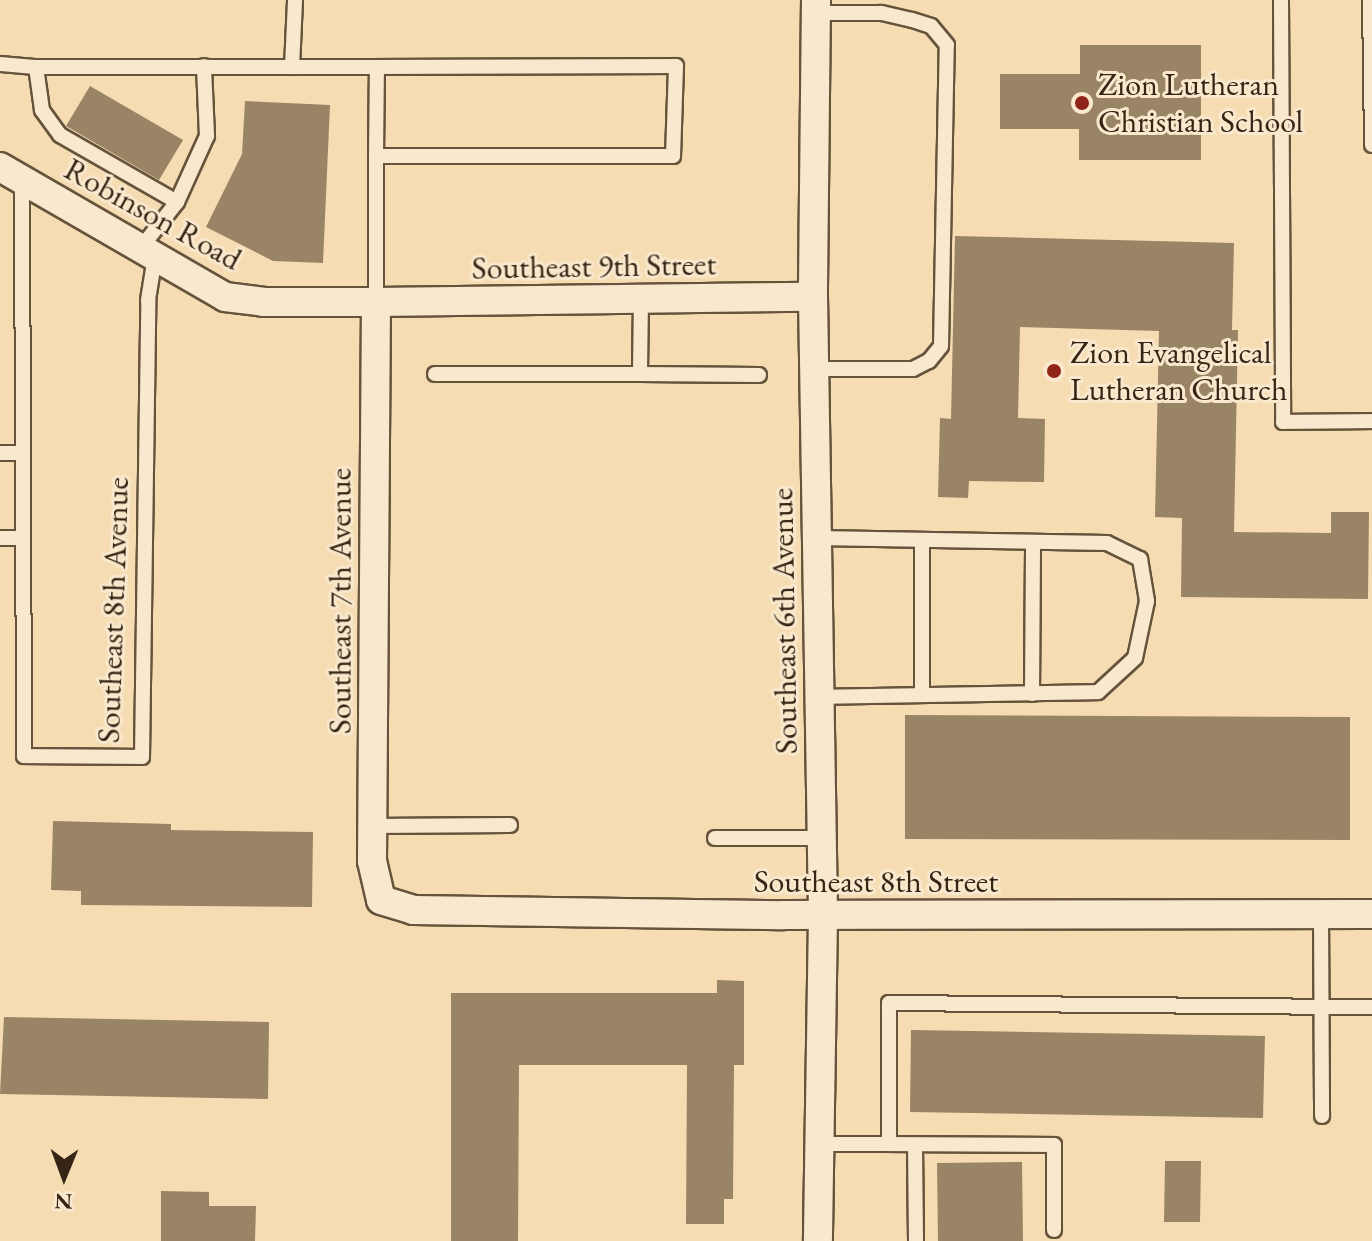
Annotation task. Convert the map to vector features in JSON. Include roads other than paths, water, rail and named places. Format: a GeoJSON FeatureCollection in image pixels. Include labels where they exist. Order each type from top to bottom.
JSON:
{"type":"FeatureCollection","features":[{"type":"Feature","properties":{"kind":"street","name":"Southeast 6th Avenue"},"geometry":{"type":"LineString","coordinates":[[816,7],[813,297],[823,916],[818,1241]]}},
{"type":"Feature","properties":{"kind":"street","name":"Robinson Road"},"geometry":{"type":"LineString","coordinates":[[11,174],[225,297],[263,302],[376,302]]}},
{"type":"Feature","properties":{"kind":"street","name":"Southeast 9th Street"},"geometry":{"type":"LineString","coordinates":[[376,302],[813,297]]}},
{"type":"Feature","properties":{"kind":"street","name":"Southeast 7th Avenue"},"geometry":{"type":"LineString","coordinates":[[376,302],[372,861],[381,900]]}},
{"type":"Feature","properties":{"kind":"street","name":"Southeast 8th Street"},"geometry":{"type":"LineString","coordinates":[[381,900],[413,910],[823,916],[1372,914]]}},
{"type":"Feature","properties":{"kind":"lane"},"geometry":{"type":"LineString","coordinates":[[292,67],[295,0]]}},
{"type":"Feature","properties":{"kind":"lane"},"geometry":{"type":"LineString","coordinates":[[1281,0],[1283,422],[1372,421]]}},
{"type":"Feature","properties":{"kind":"lane"},"geometry":{"type":"LineString","coordinates":[[1370,0],[1372,145]]}},
{"type":"Feature","properties":{"kind":"lane"},"geometry":{"type":"LineString","coordinates":[[814,369],[913,369],[929,361],[941,346],[947,45],[931,26],[912,20],[881,13],[816,7]]}},
{"type":"Feature","properties":{"kind":"lane"},"geometry":{"type":"LineString","coordinates":[[0,64],[36,67],[676,66],[673,156],[376,156]]}},
{"type":"Feature","properties":{"kind":"lane"},"geometry":{"type":"LineString","coordinates":[[148,253],[177,202],[207,136],[204,66]]}},
{"type":"Feature","properties":{"kind":"lane"},"geometry":{"type":"LineString","coordinates":[[36,67],[42,110],[60,135],[177,202]]}},
{"type":"Feature","properties":{"kind":"lane"},"geometry":{"type":"LineString","coordinates":[[376,302],[377,67]]}},
{"type":"Feature","properties":{"kind":"lane","name":"Southeast 8th Avenue"},"geometry":{"type":"LineString","coordinates":[[11,174],[22,453],[24,756],[142,757],[148,253]]}},
{"type":"Feature","properties":{"kind":"lane"},"geometry":{"type":"LineString","coordinates":[[640,374],[641,299]]}},
{"type":"Feature","properties":{"kind":"lane"},"geometry":{"type":"LineString","coordinates":[[435,374],[759,375]]}},
{"type":"Feature","properties":{"kind":"lane"},"geometry":{"type":"LineString","coordinates":[[0,453],[22,453]]}},
{"type":"Feature","properties":{"kind":"lane"},"geometry":{"type":"LineString","coordinates":[[0,538],[21,538]]}},
{"type":"Feature","properties":{"kind":"lane"},"geometry":{"type":"LineString","coordinates":[[817,538],[1107,543],[1140,559],[1147,601],[1135,658],[1098,692],[819,697]]}},
{"type":"Feature","properties":{"kind":"lane"},"geometry":{"type":"LineString","coordinates":[[922,540],[922,695]]}},
{"type":"Feature","properties":{"kind":"lane"},"geometry":{"type":"LineString","coordinates":[[1032,694],[1033,542]]}},
{"type":"Feature","properties":{"kind":"lane"},"geometry":{"type":"LineString","coordinates":[[372,826],[510,825]]}},
{"type":"Feature","properties":{"kind":"lane"},"geometry":{"type":"LineString","coordinates":[[715,838],[822,838]]}},
{"type":"Feature","properties":{"kind":"lane"},"geometry":{"type":"LineString","coordinates":[[1321,914],[1322,1116]]}},
{"type":"Feature","properties":{"kind":"lane"},"geometry":{"type":"LineString","coordinates":[[889,1144],[889,1003],[1372,1007]]}},
{"type":"Feature","properties":{"kind":"lane"},"geometry":{"type":"LineString","coordinates":[[820,1144],[1054,1145],[1054,1230]]}},
{"type":"Feature","properties":{"kind":"lane"},"geometry":{"type":"LineString","coordinates":[[915,1145],[916,1241]]}},
{"type":"Feature","properties":{"kind":"place","name":"Zion Lutheran Christian School"},"geometry":{"type":"Point","coordinates":[1082,103]}},
{"type":"Feature","properties":{"kind":"place","name":"Zion Evangelical Lutheran Church"},"geometry":{"type":"Point","coordinates":[1054,371]}}]}
